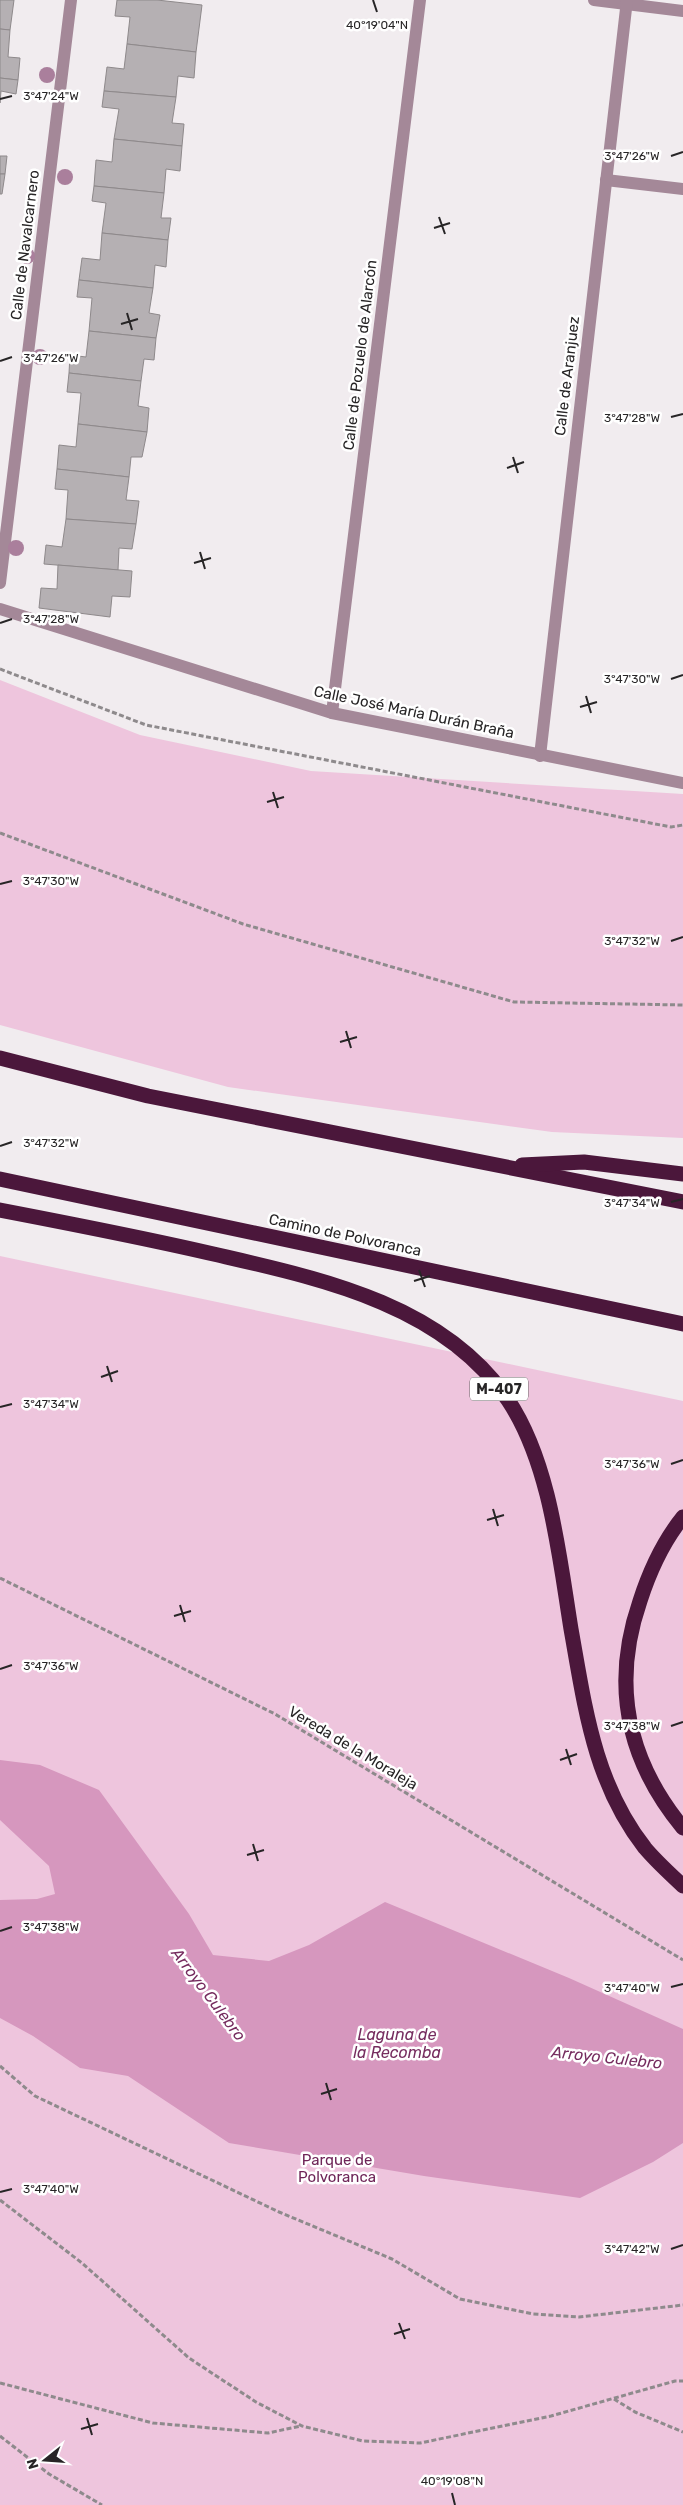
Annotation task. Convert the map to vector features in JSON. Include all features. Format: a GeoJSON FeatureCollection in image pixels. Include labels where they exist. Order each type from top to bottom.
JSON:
{"type":"FeatureCollection","features":[{"type":"Feature","properties":{"kind":"highway"},"geometry":{"type":"LineString","coordinates":[[0,1058],[148,1096],[683,1202]]}},
{"type":"Feature","properties":{"kind":"highway"},"geometry":{"type":"LineString","coordinates":[[501,1166],[584,1162],[683,1174]]}},
{"type":"Feature","properties":{"kind":"highway","name":"Camino de Polvoranca"},"geometry":{"type":"LineString","coordinates":[[0,1179],[683,1324]]}},
{"type":"Feature","properties":{"kind":"highway","name":"M-407"},"geometry":{"type":"LineString","coordinates":[[0,1210],[169,1243],[294,1272],[353,1291],[408,1314],[448,1338],[482,1370],[508,1400],[527,1437],[542,1478],[582,1698],[599,1766],[619,1809],[645,1848],[683,1886]]}},
{"type":"Feature","properties":{"kind":"highway"},"geometry":{"type":"LineString","coordinates":[[683,1517],[665,1540],[648,1577],[635,1615],[627,1650],[624,1688],[630,1730],[644,1769],[666,1807],[683,1828]]}},
{"type":"Feature","properties":{"kind":"street","name":"Calle de Navalcarnero"},"geometry":{"type":"LineString","coordinates":[[0,583],[70,0]]}},
{"type":"Feature","properties":{"kind":"street","name":"Calle de Pozuelo de Alarcón"},"geometry":{"type":"LineString","coordinates":[[332,713],[420,0]]}},
{"type":"Feature","properties":{"kind":"street"},"geometry":{"type":"LineString","coordinates":[[594,0],[626,2],[683,11]]}},
{"type":"Feature","properties":{"kind":"street","name":"Calle de Aranjuez"},"geometry":{"type":"LineString","coordinates":[[540,756],[626,2]]}},
{"type":"Feature","properties":{"kind":"street"},"geometry":{"type":"LineString","coordinates":[[606,180],[683,189]]}},
{"type":"Feature","properties":{"kind":"street","name":"Calle José María Durán Braña"},"geometry":{"type":"LineString","coordinates":[[0,609],[332,713],[540,756],[683,782]]}},
{"type":"Feature","properties":{"kind":"path"},"geometry":{"type":"LineString","coordinates":[[0,669],[146,725],[671,827],[683,824]]}},
{"type":"Feature","properties":{"kind":"path"},"geometry":{"type":"LineString","coordinates":[[0,833],[243,924],[514,1002],[683,1005]]}},
{"type":"Feature","properties":{"kind":"path","name":"Vereda de la Moraleja"},"geometry":{"type":"LineString","coordinates":[[0,1578],[275,1714],[683,1960]]}},
{"type":"Feature","properties":{"kind":"path"},"geometry":{"type":"LineString","coordinates":[[0,2066],[35,2096],[279,2212],[392,2259],[460,2299],[533,2314],[579,2317],[683,2305]]}},
{"type":"Feature","properties":{"kind":"path"},"geometry":{"type":"LineString","coordinates":[[0,2200],[82,2263],[189,2358],[256,2402],[302,2426],[363,2442],[420,2444],[551,2416],[675,2381],[683,2382]]}},
{"type":"Feature","properties":{"kind":"path"},"geometry":{"type":"LineString","coordinates":[[0,2384],[153,2423],[268,2433],[302,2426]]}},
{"type":"Feature","properties":{"kind":"path"},"geometry":{"type":"LineString","coordinates":[[614,2398],[634,2412],[683,2432]]}},
{"type":"Feature","properties":{"kind":"path"},"geometry":{"type":"LineString","coordinates":[[0,2436],[49,2474],[102,2505]]}},
{"type":"Feature","properties":{"kind":"green space"},"geometry":{"type":"Polygon","coordinates":[[[0,680],[140,735],[311,771],[683,794],[683,1138],[552,1132],[228,1087],[0,1025],[0,680]]]}},
{"type":"Feature","properties":{"kind":"green space","name":"Parque de Polvoranca"},"geometry":{"type":"Polygon","coordinates":[[[0,1256],[683,1401],[683,2505],[0,2505],[0,1256]]]}},
{"type":"Feature","properties":{"kind":"water","name":"Laguna de la Recomba"},"geometry":{"type":"Polygon","coordinates":[[[0,1760],[40,1765],[99,1790],[189,1914],[213,1955],[269,1961],[309,1945],[385,1902],[569,1978],[683,2029],[683,2143],[653,2162],[580,2198],[424,2176],[229,2143],[128,2076],[80,2068],[33,2036],[0,2018],[0,1900],[37,1899],[55,1894],[49,1866],[0,1820],[0,1760]]]}},
{"type":"Feature","properties":{"kind":"building"},"geometry":{"type":"Polygon","coordinates":[[[0,0],[14,0],[10,30],[0,29],[0,0]]]}},
{"type":"Feature","properties":{"kind":"building"},"geometry":{"type":"Polygon","coordinates":[[[117,0],[157,0],[202,5],[196,52],[127,44],[130,17],[115,16],[117,0]]]}},
{"type":"Feature","properties":{"kind":"building"},"geometry":{"type":"Polygon","coordinates":[[[0,29],[10,30],[8,57],[20,58],[18,80],[0,78],[0,29]]]}},
{"type":"Feature","properties":{"kind":"building"},"geometry":{"type":"Polygon","coordinates":[[[127,44],[196,52],[194,78],[178,76],[176,97],[104,91],[107,67],[124,69],[127,44]]]}},
{"type":"Feature","properties":{"kind":"building"},"geometry":{"type":"Polygon","coordinates":[[[0,78],[18,80],[16,94],[1,91],[0,103],[0,78]]]}},
{"type":"Feature","properties":{"kind":"building"},"geometry":{"type":"Polygon","coordinates":[[[104,91],[176,97],[172,123],[184,124],[182,146],[114,139],[119,109],[102,107],[104,91]]]}},
{"type":"Feature","properties":{"kind":"building"},"geometry":{"type":"Polygon","coordinates":[[[114,139],[182,146],[180,171],[166,169],[164,193],[94,186],[96,160],[112,162],[114,139]]]}},
{"type":"Feature","properties":{"kind":"building"},"geometry":{"type":"Polygon","coordinates":[[[0,156],[7,156],[5,174],[0,174],[0,156]]]}},
{"type":"Feature","properties":{"kind":"building"},"geometry":{"type":"Polygon","coordinates":[[[0,174],[5,174],[2,194],[0,194],[0,174]]]}},
{"type":"Feature","properties":{"kind":"building"},"geometry":{"type":"Polygon","coordinates":[[[94,186],[164,193],[161,218],[171,218],[168,240],[102,233],[106,203],[92,201],[94,186]]]}},
{"type":"Feature","properties":{"kind":"building"},"geometry":{"type":"Polygon","coordinates":[[[102,233],[168,240],[166,267],[155,265],[153,288],[79,280],[82,258],[100,260],[102,233]]]}},
{"type":"Feature","properties":{"kind":"building"},"geometry":{"type":"Polygon","coordinates":[[[79,280],[153,288],[149,313],[160,315],[156,338],[89,331],[92,298],[77,297],[79,280]]]}},
{"type":"Feature","properties":{"kind":"building"},"geometry":{"type":"Polygon","coordinates":[[[89,331],[156,338],[154,360],[144,359],[141,381],[69,373],[70,355],[86,357],[89,331]]]}},
{"type":"Feature","properties":{"kind":"building"},"geometry":{"type":"Polygon","coordinates":[[[69,373],[141,381],[138,406],[149,408],[147,432],[78,424],[81,393],[67,392],[69,373]]]}},
{"type":"Feature","properties":{"kind":"building"},"geometry":{"type":"Polygon","coordinates":[[[78,424],[147,432],[142,457],[131,457],[129,477],[57,469],[59,445],[76,447],[78,424]]]}},
{"type":"Feature","properties":{"kind":"building"},"geometry":{"type":"Polygon","coordinates":[[[57,469],[129,477],[126,500],[139,501],[136,524],[66,519],[68,490],[55,489],[57,469]]]}},
{"type":"Feature","properties":{"kind":"building"},"geometry":{"type":"Polygon","coordinates":[[[66,519],[136,524],[132,549],[119,548],[118,570],[44,564],[46,545],[62,547],[66,519]]]}},
{"type":"Feature","properties":{"kind":"building"},"geometry":{"type":"Polygon","coordinates":[[[58,565],[132,571],[130,597],[112,596],[110,617],[39,608],[41,588],[57,589],[58,565]]]}},
{"type":"Feature","properties":{"kind":"water label","name":"Arroyo Culebro"},"geometry":{"type":"Point","coordinates":[209,1994]}},
{"type":"Feature","properties":{"kind":"water label","name":"Arroyo Culebro"},"geometry":{"type":"Point","coordinates":[607,2057]}}]}
